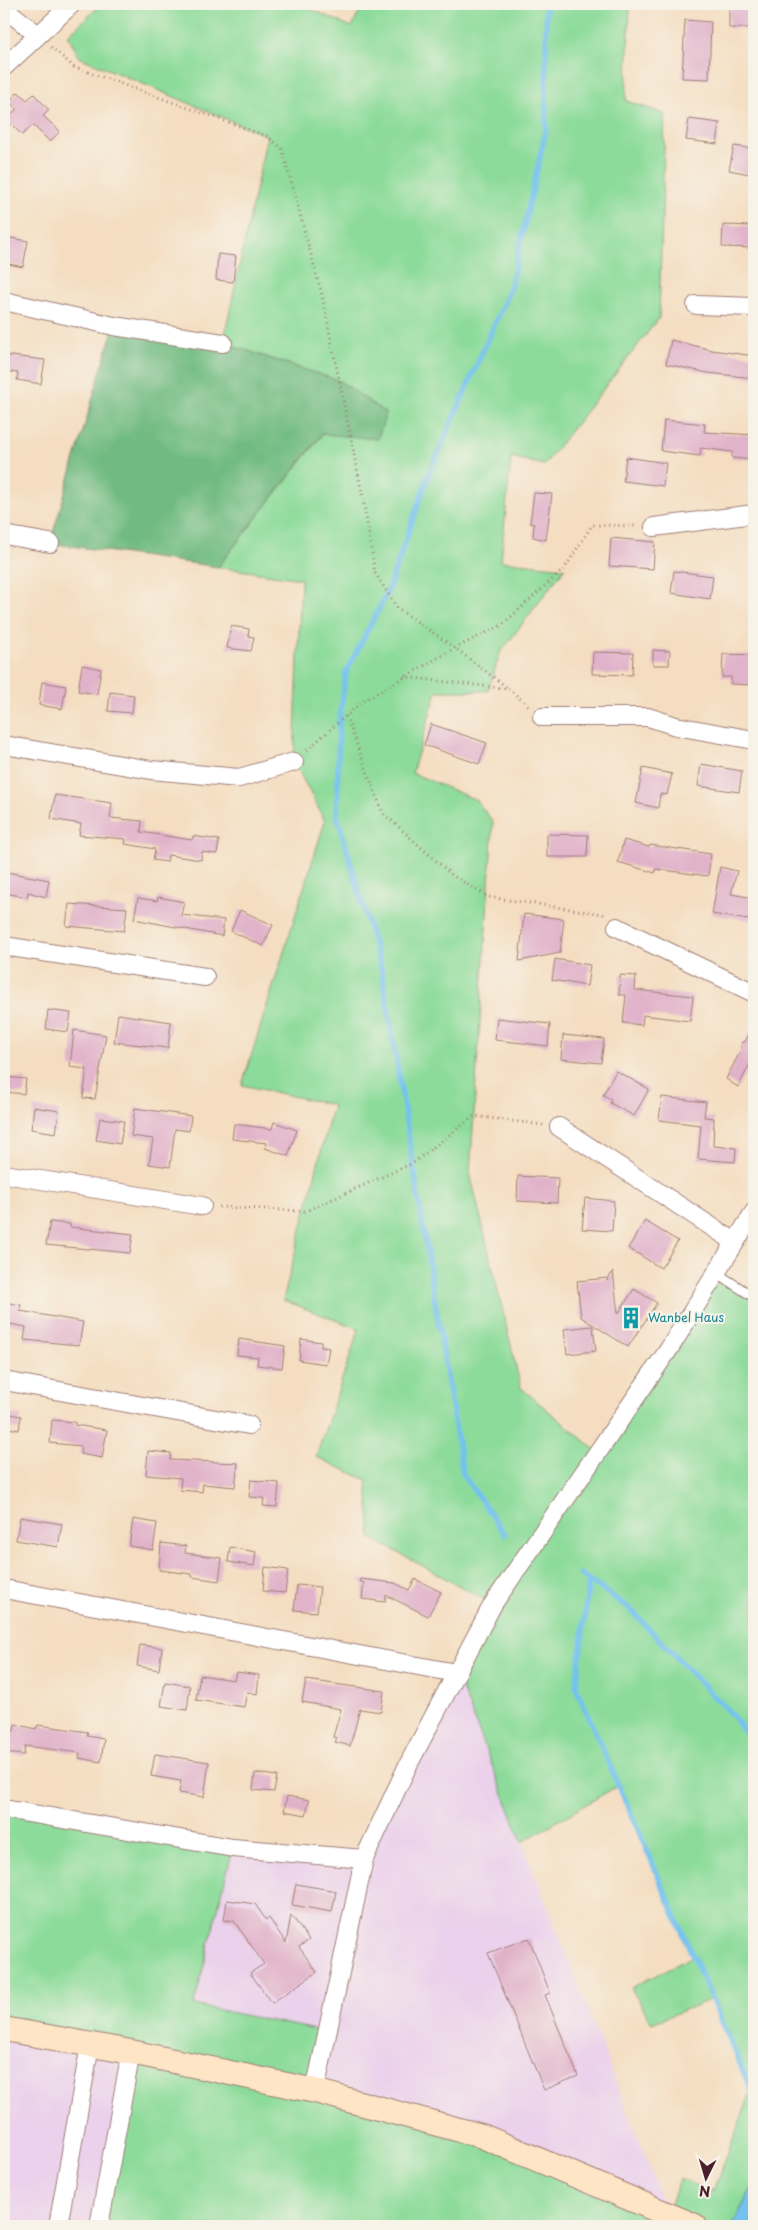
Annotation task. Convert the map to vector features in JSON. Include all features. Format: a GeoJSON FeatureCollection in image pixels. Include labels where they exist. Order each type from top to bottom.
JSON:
{"type":"FeatureCollection","features":[{"type":"Feature","properties":{"kind":"street"},"geometry":{"type":"LineString","coordinates":[[4,67],[72,4]]}},
{"type":"Feature","properties":{"kind":"street"},"geometry":{"type":"LineString","coordinates":[[4,8],[38,35]]}},
{"type":"Feature","properties":{"kind":"street"},"geometry":{"type":"LineString","coordinates":[[4,301],[114,326],[223,343]]}},
{"type":"Feature","properties":{"kind":"street"},"geometry":{"type":"LineString","coordinates":[[696,306],[754,307]]}},
{"type":"Feature","properties":{"kind":"street"},"geometry":{"type":"LineString","coordinates":[[654,527],[754,514]]}},
{"type":"Feature","properties":{"kind":"street"},"geometry":{"type":"LineString","coordinates":[[4,534],[50,544]]}},
{"type":"Feature","properties":{"kind":"street"},"geometry":{"type":"LineString","coordinates":[[542,717],[648,717],[676,726],[754,740]]}},
{"type":"Feature","properties":{"kind":"street"},"geometry":{"type":"LineString","coordinates":[[4,745],[151,770],[239,778],[294,762]]}},
{"type":"Feature","properties":{"kind":"street"},"geometry":{"type":"LineString","coordinates":[[617,927],[754,993]]}},
{"type":"Feature","properties":{"kind":"street"},"geometry":{"type":"LineString","coordinates":[[4,946],[205,977]]}},
{"type":"Feature","properties":{"kind":"street"},"geometry":{"type":"LineString","coordinates":[[559,1127],[735,1242]]}},
{"type":"Feature","properties":{"kind":"street"},"geometry":{"type":"LineString","coordinates":[[4,1174],[202,1206]]}},
{"type":"Feature","properties":{"kind":"street"},"geometry":{"type":"LineString","coordinates":[[315,2091],[364,1859],[408,1765],[493,1604],[669,1349],[754,1212]]}},
{"type":"Feature","properties":{"kind":"street"},"geometry":{"type":"LineString","coordinates":[[4,1381],[250,1425]]}},
{"type":"Feature","properties":{"kind":"street"},"geometry":{"type":"LineString","coordinates":[[4,1589],[456,1673]]}},
{"type":"Feature","properties":{"kind":"street"},"geometry":{"type":"LineString","coordinates":[[4,1808],[233,1848],[364,1859]]}},
{"type":"Feature","properties":{"kind":"street"},"geometry":{"type":"LineString","coordinates":[[4,2029],[131,2052],[315,2091],[482,2136],[695,2226]]}},
{"type":"Feature","properties":{"kind":"street"},"geometry":{"type":"LineString","coordinates":[[58,2226],[90,2045]]}},
{"type":"Feature","properties":{"kind":"street"},"geometry":{"type":"LineString","coordinates":[[99,2226],[131,2052]]}},
{"type":"Feature","properties":{"kind":"lane"},"geometry":{"type":"LineString","coordinates":[[716,1273],[754,1297]]}},
{"type":"Feature","properties":{"kind":"path"},"geometry":{"type":"LineString","coordinates":[[38,35],[74,68],[267,136],[282,148],[322,295],[364,498],[375,573],[397,608],[455,648],[542,717]]}},
{"type":"Feature","properties":{"kind":"path"},"geometry":{"type":"LineString","coordinates":[[294,762],[363,701],[455,648],[502,625],[565,568],[592,524],[654,527]]}},
{"type":"Feature","properties":{"kind":"path"},"geometry":{"type":"LineString","coordinates":[[403,677],[509,689]]}},
{"type":"Feature","properties":{"kind":"path"},"geometry":{"type":"LineString","coordinates":[[346,716],[383,813],[453,876],[488,897],[603,914],[617,927]]}},
{"type":"Feature","properties":{"kind":"path"},"geometry":{"type":"LineString","coordinates":[[202,1206],[306,1211],[413,1163],[474,1116],[559,1127]]}},
{"type":"Feature","properties":{"kind":"shaded area"},"geometry":{"type":"Polygon","coordinates":[[[456,1673],[668,2215],[315,2091],[194,2005],[233,1848],[364,1859],[456,1673]]]}},
{"type":"Feature","properties":{"kind":"shaded area"},"geometry":{"type":"Polygon","coordinates":[[[4,2029],[131,2052],[99,2226],[4,2226],[4,2029]]]}},
{"type":"Feature","properties":{"kind":"green space"},"geometry":{"type":"Polygon","coordinates":[[[102,4],[299,4],[352,27],[363,4],[630,4],[626,101],[665,114],[659,318],[544,465],[511,457],[501,561],[565,568],[500,653],[488,691],[437,691],[412,773],[476,800],[493,822],[470,1173],[521,1388],[598,1452],[716,1273],[754,1297],[754,2184],[732,2226],[99,2226],[131,2053],[4,2029],[4,1809],[233,1848],[194,2005],[326,2032],[315,2091],[482,2136],[668,2214],[679,2179],[713,2191],[752,2090],[712,1999],[652,2023],[631,1988],[693,1956],[619,1785],[522,1842],[456,1673],[493,1604],[371,1538],[367,1480],[316,1457],[359,1329],[283,1300],[333,1105],[242,1085],[325,821],[294,762],[301,579],[218,567],[323,434],[378,438],[340,381],[223,343],[267,136],[79,57],[68,35],[102,4]]]}},
{"type":"Feature","properties":{"kind":"green space"},"geometry":{"type":"Polygon","coordinates":[[[114,326],[223,343],[340,381],[386,413],[378,439],[322,434],[218,567],[50,543],[114,326]]]}},
{"type":"Feature","properties":{"kind":"water"},"geometry":{"type":"Polygon","coordinates":[[[754,2184],[754,2226],[732,2226],[754,2184]]]}},
{"type":"Feature","properties":{"kind":"building"},"geometry":{"type":"Polygon","coordinates":[[[729,4],[754,5],[754,28],[729,28],[729,4]]]}},
{"type":"Feature","properties":{"kind":"building"},"geometry":{"type":"Polygon","coordinates":[[[685,20],[711,22],[709,79],[682,78],[685,20]]]}},
{"type":"Feature","properties":{"kind":"building"},"geometry":{"type":"Polygon","coordinates":[[[18,92],[27,100],[34,94],[49,110],[43,116],[60,131],[50,142],[33,125],[22,135],[6,119],[17,109],[9,102],[18,92]]]}},
{"type":"Feature","properties":{"kind":"building"},"geometry":{"type":"Polygon","coordinates":[[[689,119],[720,123],[717,144],[686,140],[689,119]]]}},
{"type":"Feature","properties":{"kind":"building"},"geometry":{"type":"Polygon","coordinates":[[[734,146],[754,149],[754,175],[729,170],[734,146]]]}},
{"type":"Feature","properties":{"kind":"building"},"geometry":{"type":"Polygon","coordinates":[[[723,225],[754,226],[754,248],[722,247],[723,225]]]}},
{"type":"Feature","properties":{"kind":"building"},"geometry":{"type":"Polygon","coordinates":[[[6,237],[28,241],[23,267],[4,263],[6,237]]]}},
{"type":"Feature","properties":{"kind":"building"},"geometry":{"type":"Polygon","coordinates":[[[218,254],[236,256],[233,282],[216,280],[218,254]]]}},
{"type":"Feature","properties":{"kind":"building"},"geometry":{"type":"Polygon","coordinates":[[[671,340],[712,350],[754,356],[754,378],[708,373],[666,364],[671,340]]]}},
{"type":"Feature","properties":{"kind":"building"},"geometry":{"type":"Polygon","coordinates":[[[4,355],[45,360],[41,384],[17,380],[18,373],[4,371],[4,355]]]}},
{"type":"Feature","properties":{"kind":"building"},"geometry":{"type":"Polygon","coordinates":[[[664,420],[705,424],[704,432],[754,435],[754,460],[732,458],[732,452],[701,448],[700,456],[661,451],[664,420]]]}},
{"type":"Feature","properties":{"kind":"building"},"geometry":{"type":"Polygon","coordinates":[[[626,457],[666,463],[663,486],[623,481],[626,457]]]}},
{"type":"Feature","properties":{"kind":"building"},"geometry":{"type":"Polygon","coordinates":[[[534,493],[552,494],[546,540],[533,537],[534,524],[530,523],[534,493]]]}},
{"type":"Feature","properties":{"kind":"building"},"geometry":{"type":"Polygon","coordinates":[[[611,538],[655,542],[653,569],[609,566],[611,538]]]}},
{"type":"Feature","properties":{"kind":"building"},"geometry":{"type":"Polygon","coordinates":[[[674,571],[713,576],[710,599],[671,593],[674,571]]]}},
{"type":"Feature","properties":{"kind":"building"},"geometry":{"type":"Polygon","coordinates":[[[231,626],[249,629],[248,636],[254,637],[251,651],[227,648],[231,626]]]}},
{"type":"Feature","properties":{"kind":"building"},"geometry":{"type":"Polygon","coordinates":[[[653,650],[670,651],[669,665],[653,665],[653,650]]]}},
{"type":"Feature","properties":{"kind":"building"},"geometry":{"type":"Polygon","coordinates":[[[593,652],[633,653],[632,675],[592,674],[593,652]]]}},
{"type":"Feature","properties":{"kind":"building"},"geometry":{"type":"Polygon","coordinates":[[[723,654],[754,655],[754,685],[731,684],[731,677],[722,677],[723,654]]]}},
{"type":"Feature","properties":{"kind":"building"},"geometry":{"type":"Polygon","coordinates":[[[82,665],[101,669],[97,694],[78,691],[82,665]]]}},
{"type":"Feature","properties":{"kind":"building"},"geometry":{"type":"Polygon","coordinates":[[[42,682],[66,686],[62,709],[39,705],[42,682]]]}},
{"type":"Feature","properties":{"kind":"building"},"geometry":{"type":"Polygon","coordinates":[[[110,692],[134,695],[132,713],[108,711],[110,692]]]}},
{"type":"Feature","properties":{"kind":"building"},"geometry":{"type":"Polygon","coordinates":[[[431,724],[487,743],[479,764],[424,745],[431,724]]]}},
{"type":"Feature","properties":{"kind":"building"},"geometry":{"type":"Polygon","coordinates":[[[701,764],[742,771],[739,792],[698,786],[701,764]]]}},
{"type":"Feature","properties":{"kind":"building"},"geometry":{"type":"Polygon","coordinates":[[[643,768],[672,774],[667,795],[660,794],[658,808],[636,803],[643,768]]]}},
{"type":"Feature","properties":{"kind":"building"},"geometry":{"type":"Polygon","coordinates":[[[55,795],[112,803],[110,818],[142,821],[141,832],[192,840],[193,836],[219,840],[217,854],[202,852],[201,860],[168,855],[167,862],[153,860],[155,849],[125,844],[126,839],[79,835],[81,824],[51,819],[55,795]]]}},
{"type":"Feature","properties":{"kind":"building"},"geometry":{"type":"Polygon","coordinates":[[[547,834],[588,835],[587,857],[547,857],[547,834]]]}},
{"type":"Feature","properties":{"kind":"building"},"geometry":{"type":"Polygon","coordinates":[[[624,840],[649,847],[650,845],[711,854],[708,876],[656,869],[655,873],[618,862],[624,840]]]}},
{"type":"Feature","properties":{"kind":"building"},"geometry":{"type":"Polygon","coordinates":[[[720,867],[737,871],[731,894],[754,898],[754,921],[712,914],[720,867]]]}},
{"type":"Feature","properties":{"kind":"building"},"geometry":{"type":"Polygon","coordinates":[[[7,872],[49,880],[46,897],[28,892],[27,897],[4,893],[7,872]]]}},
{"type":"Feature","properties":{"kind":"building"},"geometry":{"type":"Polygon","coordinates":[[[158,897],[184,902],[181,915],[224,920],[222,936],[134,919],[138,898],[157,901],[158,897]]]}},
{"type":"Feature","properties":{"kind":"building"},"geometry":{"type":"Polygon","coordinates":[[[69,904],[127,908],[124,931],[66,926],[69,904]]]}},
{"type":"Feature","properties":{"kind":"building"},"geometry":{"type":"Polygon","coordinates":[[[240,910],[273,925],[263,946],[231,931],[240,910]]]}},
{"type":"Feature","properties":{"kind":"building"},"geometry":{"type":"Polygon","coordinates":[[[524,914],[564,919],[560,953],[519,961],[524,914]]]}},
{"type":"Feature","properties":{"kind":"building"},"geometry":{"type":"Polygon","coordinates":[[[555,959],[590,965],[587,986],[552,980],[555,959]]]}},
{"type":"Feature","properties":{"kind":"building"},"geometry":{"type":"Polygon","coordinates":[[[620,975],[636,976],[635,990],[693,996],[690,1021],[643,1015],[642,1025],[623,1023],[626,995],[619,995],[620,975]]]}},
{"type":"Feature","properties":{"kind":"building"},"geometry":{"type":"Polygon","coordinates":[[[48,1010],[71,1013],[68,1032],[46,1029],[48,1010]]]}},
{"type":"Feature","properties":{"kind":"building"},"geometry":{"type":"Polygon","coordinates":[[[118,1014],[171,1022],[168,1048],[114,1042],[118,1014]]]}},
{"type":"Feature","properties":{"kind":"building"},"geometry":{"type":"Polygon","coordinates":[[[497,1018],[550,1024],[548,1046],[495,1040],[497,1018]]]}},
{"type":"Feature","properties":{"kind":"building"},"geometry":{"type":"Polygon","coordinates":[[[753,1027],[754,1062],[751,1062],[738,1087],[726,1079],[740,1052],[742,1042],[745,1042],[753,1027]]]}},
{"type":"Feature","properties":{"kind":"building"},"geometry":{"type":"Polygon","coordinates":[[[74,1030],[106,1035],[95,1099],[83,1098],[87,1069],[70,1067],[74,1030]]]}},
{"type":"Feature","properties":{"kind":"building"},"geometry":{"type":"Polygon","coordinates":[[[563,1035],[604,1039],[601,1063],[561,1059],[563,1035]]]}},
{"type":"Feature","properties":{"kind":"building"},"geometry":{"type":"Polygon","coordinates":[[[616,1071],[649,1089],[634,1116],[610,1103],[612,1100],[603,1095],[616,1071]]]}},
{"type":"Feature","properties":{"kind":"building"},"geometry":{"type":"Polygon","coordinates":[[[4,1077],[26,1079],[24,1094],[4,1092],[4,1077]]]}},
{"type":"Feature","properties":{"kind":"building"},"geometry":{"type":"Polygon","coordinates":[[[662,1097],[706,1102],[704,1117],[714,1118],[713,1146],[736,1148],[735,1162],[698,1159],[701,1125],[659,1120],[662,1097]]]}},
{"type":"Feature","properties":{"kind":"building"},"geometry":{"type":"Polygon","coordinates":[[[34,1107],[59,1111],[56,1133],[31,1129],[34,1107]]]}},
{"type":"Feature","properties":{"kind":"building"},"geometry":{"type":"Polygon","coordinates":[[[135,1108],[191,1116],[189,1131],[175,1129],[170,1167],[149,1164],[153,1139],[131,1136],[135,1108]]]}},
{"type":"Feature","properties":{"kind":"building"},"geometry":{"type":"Polygon","coordinates":[[[100,1118],[124,1121],[120,1144],[96,1140],[100,1118]]]}},
{"type":"Feature","properties":{"kind":"building"},"geometry":{"type":"Polygon","coordinates":[[[274,1122],[297,1130],[288,1156],[265,1148],[267,1143],[232,1139],[234,1124],[272,1129],[274,1122]]]}},
{"type":"Feature","properties":{"kind":"building"},"geometry":{"type":"Polygon","coordinates":[[[518,1176],[558,1178],[557,1203],[517,1201],[518,1176]]]}},
{"type":"Feature","properties":{"kind":"building"},"geometry":{"type":"Polygon","coordinates":[[[585,1198],[614,1201],[612,1231],[582,1229],[585,1198]]]}},
{"type":"Feature","properties":{"kind":"building"},"geometry":{"type":"Polygon","coordinates":[[[645,1221],[678,1241],[661,1268],[628,1248],[645,1221]]]}},
{"type":"Feature","properties":{"kind":"building"},"geometry":{"type":"Polygon","coordinates":[[[50,1222],[70,1224],[70,1227],[133,1234],[130,1253],[46,1245],[50,1222]]]}},
{"type":"Feature","properties":{"kind":"building"},"geometry":{"type":"Polygon","coordinates":[[[613,1271],[618,1314],[634,1289],[657,1303],[628,1347],[581,1317],[577,1281],[608,1278],[607,1281],[613,1271]]]}},
{"type":"Feature","properties":{"kind":"building"},"geometry":{"type":"Polygon","coordinates":[[[4,1302],[21,1305],[20,1311],[83,1322],[79,1345],[24,1340],[26,1327],[4,1323],[4,1302]]]}},
{"type":"Feature","properties":{"kind":"building"},"geometry":{"type":"Polygon","coordinates":[[[593,1326],[596,1351],[567,1354],[564,1329],[593,1326]]]}},
{"type":"Feature","properties":{"kind":"building"},"geometry":{"type":"Polygon","coordinates":[[[239,1339],[285,1346],[282,1368],[257,1365],[258,1357],[237,1355],[239,1339]]]}},
{"type":"Feature","properties":{"kind":"building"},"geometry":{"type":"Polygon","coordinates":[[[301,1339],[321,1342],[321,1347],[329,1348],[326,1364],[299,1360],[301,1339]]]}},
{"type":"Feature","properties":{"kind":"building"},"geometry":{"type":"Polygon","coordinates":[[[4,1413],[21,1416],[19,1430],[4,1427],[4,1413]]]}},
{"type":"Feature","properties":{"kind":"building"},"geometry":{"type":"Polygon","coordinates":[[[52,1420],[75,1422],[75,1425],[107,1430],[102,1458],[80,1454],[81,1446],[50,1443],[52,1420]]]}},
{"type":"Feature","properties":{"kind":"building"},"geometry":{"type":"Polygon","coordinates":[[[148,1451],[171,1453],[170,1460],[238,1463],[235,1487],[203,1484],[202,1492],[180,1490],[181,1478],[146,1475],[148,1451]]]}},
{"type":"Feature","properties":{"kind":"building"},"geometry":{"type":"Polygon","coordinates":[[[251,1480],[279,1483],[277,1507],[263,1506],[264,1498],[249,1497],[251,1480]]]}},
{"type":"Feature","properties":{"kind":"building"},"geometry":{"type":"Polygon","coordinates":[[[20,1517],[62,1524],[58,1547],[16,1540],[20,1517]]]}},
{"type":"Feature","properties":{"kind":"building"},"geometry":{"type":"Polygon","coordinates":[[[133,1519],[157,1523],[153,1550],[129,1546],[133,1519]]]}},
{"type":"Feature","properties":{"kind":"building"},"geometry":{"type":"Polygon","coordinates":[[[161,1543],[186,1546],[185,1553],[222,1558],[219,1581],[192,1577],[192,1574],[159,1570],[161,1543]]]}},
{"type":"Feature","properties":{"kind":"building"},"geometry":{"type":"Polygon","coordinates":[[[230,1547],[256,1552],[254,1566],[228,1562],[230,1547]]]}},
{"type":"Feature","properties":{"kind":"building"},"geometry":{"type":"Polygon","coordinates":[[[265,1567],[288,1570],[285,1593],[263,1591],[265,1567]]]}},
{"type":"Feature","properties":{"kind":"building"},"geometry":{"type":"Polygon","coordinates":[[[360,1579],[395,1583],[409,1590],[415,1579],[441,1592],[428,1616],[386,1595],[385,1602],[362,1599],[364,1583],[359,1581],[360,1579]]]}},
{"type":"Feature","properties":{"kind":"building"},"geometry":{"type":"Polygon","coordinates":[[[297,1585],[320,1587],[317,1612],[294,1610],[297,1585]]]}},
{"type":"Feature","properties":{"kind":"building"},"geometry":{"type":"Polygon","coordinates":[[[140,1645],[162,1648],[159,1670],[137,1666],[140,1645]]]}},
{"type":"Feature","properties":{"kind":"building"},"geometry":{"type":"Polygon","coordinates":[[[236,1672],[259,1675],[257,1694],[247,1692],[244,1707],[196,1700],[200,1675],[234,1680],[236,1672]]]}},
{"type":"Feature","properties":{"kind":"building"},"geometry":{"type":"Polygon","coordinates":[[[306,1680],[384,1691],[381,1712],[360,1709],[350,1746],[335,1742],[337,1738],[333,1737],[341,1709],[302,1702],[306,1680]]]}},
{"type":"Feature","properties":{"kind":"building"},"geometry":{"type":"Polygon","coordinates":[[[165,1682],[190,1686],[187,1710],[161,1706],[165,1682]]]}},
{"type":"Feature","properties":{"kind":"building"},"geometry":{"type":"Polygon","coordinates":[[[15,1724],[36,1729],[38,1725],[88,1732],[87,1736],[104,1739],[101,1762],[79,1758],[80,1753],[25,1746],[24,1755],[4,1753],[4,1730],[14,1731],[15,1724]]]}},
{"type":"Feature","properties":{"kind":"building"},"geometry":{"type":"Polygon","coordinates":[[[155,1754],[209,1762],[204,1797],[179,1793],[181,1781],[151,1776],[155,1754]]]}},
{"type":"Feature","properties":{"kind":"building"},"geometry":{"type":"Polygon","coordinates":[[[255,1773],[277,1776],[274,1792],[253,1790],[255,1773]]]}},
{"type":"Feature","properties":{"kind":"building"},"geometry":{"type":"Polygon","coordinates":[[[287,1796],[309,1800],[306,1815],[284,1811],[287,1796]]]}},
{"type":"Feature","properties":{"kind":"building"},"geometry":{"type":"Polygon","coordinates":[[[296,1884],[336,1891],[332,1912],[292,1905],[296,1884]]]}},
{"type":"Feature","properties":{"kind":"building"},"geometry":{"type":"Polygon","coordinates":[[[227,1900],[255,1904],[266,1920],[269,1918],[286,1943],[291,1915],[309,1940],[299,1947],[317,1972],[272,2003],[250,1973],[264,1964],[234,1921],[224,1920],[227,1900]]]}},
{"type":"Feature","properties":{"kind":"building"},"geometry":{"type":"Polygon","coordinates":[[[529,1938],[550,1993],[545,1995],[578,2076],[544,2090],[488,1953],[529,1938]]]}},
{"type":"Feature","properties":{"kind":"waterway"},"geometry":{"type":"LineString","coordinates":[[505,1534],[463,1475],[382,972],[337,815],[339,722],[346,672],[387,593],[429,474],[510,289],[546,130],[546,4]]}},
{"type":"Feature","properties":{"kind":"waterway"},"geometry":{"type":"LineString","coordinates":[[580,1574],[629,1608],[730,1713],[754,1743]]}},
{"type":"Feature","properties":{"kind":"waterway"},"geometry":{"type":"LineString","coordinates":[[589,1580],[576,1688],[754,2096]]}},
{"type":"Feature","properties":{"kind":"place","name":"Wanbel Haus"},"geometry":{"type":"Point","coordinates":[631,1318]}}]}
